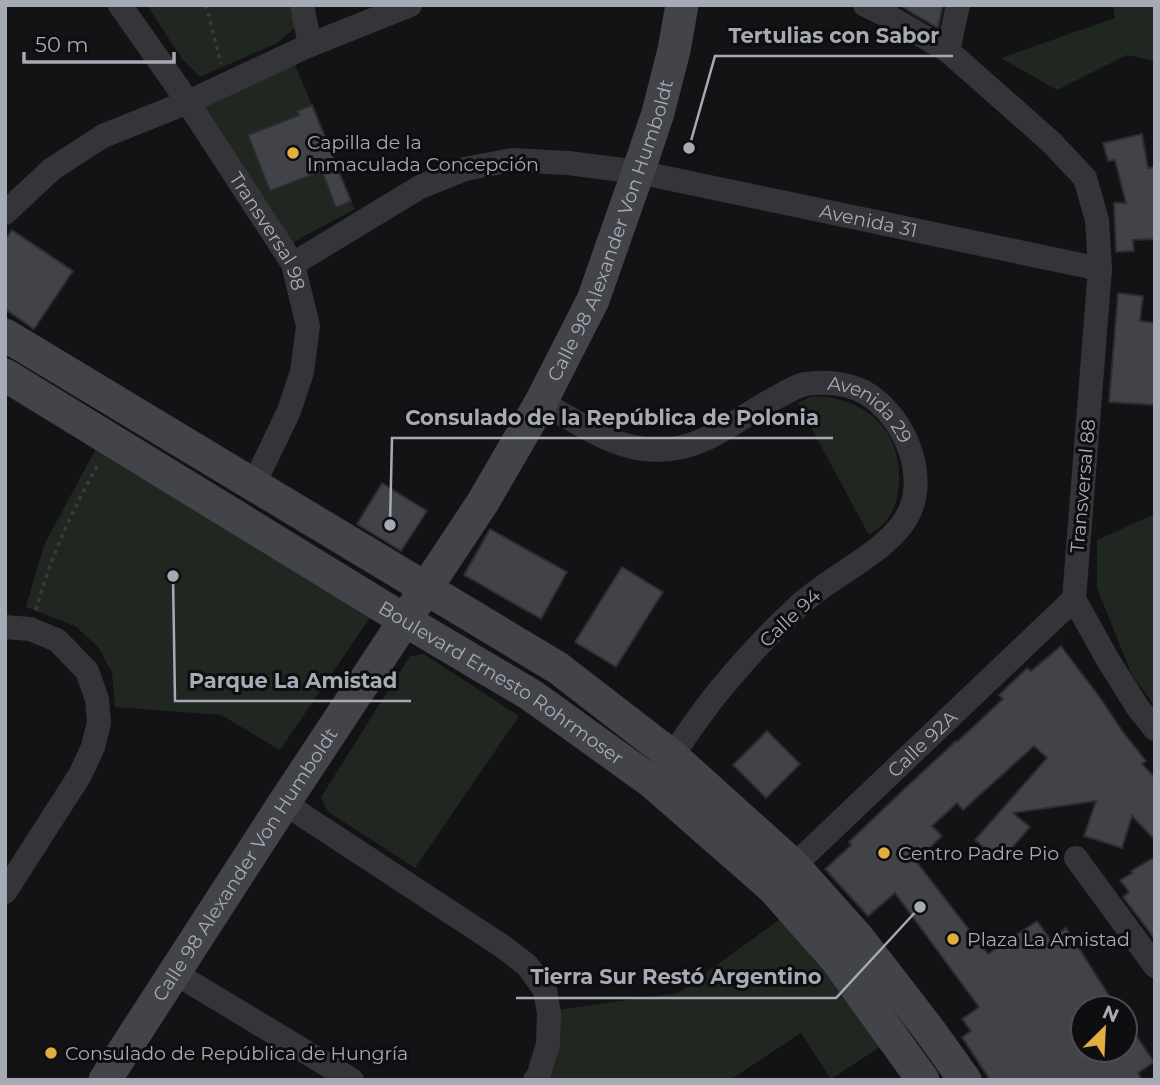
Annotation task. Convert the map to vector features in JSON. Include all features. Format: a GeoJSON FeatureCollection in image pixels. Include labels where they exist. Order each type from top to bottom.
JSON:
{"type":"FeatureCollection","features":[{"type":"Feature","properties":{"kind":"main road","name":"Calle 98 Alexander Von Humboldt"},"geometry":{"type":"LineString","coordinates":[[105,1080],[483,502],[541,402],[593,300],[657,113],[674,50],[682,5]]}},
{"type":"Feature","properties":{"kind":"main road","name":"Boulevard Ernesto Rohrmoser"},"geometry":{"type":"LineString","coordinates":[[5,335],[558,668],[662,769],[783,876],[836,959],[923,1080]]}},
{"type":"Feature","properties":{"kind":"main road","name":"Boulevard Ernesto Rohrmoser"},"geometry":{"type":"LineString","coordinates":[[5,375],[406,621],[662,769]]}},
{"type":"Feature","properties":{"kind":"main road"},"geometry":{"type":"LineString","coordinates":[[783,876],[859,939],[965,1080]]}},
{"type":"Feature","properties":{"kind":"street","name":"Transversal 98"},"geometry":{"type":"LineString","coordinates":[[120,5],[188,102],[293,264],[308,326],[302,372],[289,411],[254,484]]}},
{"type":"Feature","properties":{"kind":"street"},"geometry":{"type":"LineString","coordinates":[[302,5],[310,45]]}},
{"type":"Feature","properties":{"kind":"street"},"geometry":{"type":"LineString","coordinates":[[5,214],[52,169],[103,136],[188,102],[310,45],[410,5]]}},
{"type":"Feature","properties":{"kind":"street","name":"Transversal 88"},"geometry":{"type":"LineString","coordinates":[[865,5],[948,51],[1033,125],[1085,178],[1097,220],[1100,269],[1074,599]]}},
{"type":"Feature","properties":{"kind":"street"},"geometry":{"type":"LineString","coordinates":[[948,51],[958,5]]}},
{"type":"Feature","properties":{"kind":"street","name":"Avenida 31"},"geometry":{"type":"LineString","coordinates":[[293,264],[421,187],[465,169],[512,160],[568,163],[638,172],[1100,269]]}},
{"type":"Feature","properties":{"kind":"street","name":"Avenida 29"},"geometry":{"type":"LineString","coordinates":[[541,402],[613,442],[659,450],[690,446],[732,426],[770,400],[802,384],[830,382],[861,391],[887,409],[905,437],[914,460]]}},
{"type":"Feature","properties":{"kind":"street","name":"Calle 94"},"geometry":{"type":"LineString","coordinates":[[662,769],[723,685],[786,617],[813,593],[894,535],[909,513],[916,487],[914,460]]}},
{"type":"Feature","properties":{"kind":"street"},"geometry":{"type":"LineString","coordinates":[[1074,599],[1108,660],[1138,708],[1155,729]]}},
{"type":"Feature","properties":{"kind":"street","name":"Calle 92A"},"geometry":{"type":"LineString","coordinates":[[783,876],[1074,599]]}},
{"type":"Feature","properties":{"kind":"street"},"geometry":{"type":"LineString","coordinates":[[5,627],[30,629],[57,640],[87,671],[97,699],[99,723],[93,747],[80,775],[5,892]]}},
{"type":"Feature","properties":{"kind":"street"},"geometry":{"type":"LineString","coordinates":[[284,803],[527,965],[544,990],[549,1013],[548,1044],[535,1080]]}},
{"type":"Feature","properties":{"kind":"street"},"geometry":{"type":"LineString","coordinates":[[1076,858],[1155,966]]}},
{"type":"Feature","properties":{"kind":"street"},"geometry":{"type":"LineString","coordinates":[[175,973],[352,1080]]}},
{"type":"Feature","properties":{"kind":"path"},"geometry":{"type":"LineString","coordinates":[[206,5],[222,68]]}},
{"type":"Feature","properties":{"kind":"path"},"geometry":{"type":"LineString","coordinates":[[30,629],[57,546],[78,499],[111,441]]}},
{"type":"Feature","properties":{"kind":"shaded area"},"geometry":{"type":"Polygon","coordinates":[[[147,5],[291,5],[296,27],[277,43],[200,77],[182,59],[147,5]]]}},
{"type":"Feature","properties":{"kind":"shaded area"},"geometry":{"type":"Polygon","coordinates":[[[1113,5],[1155,5],[1155,61],[1127,55],[1057,90],[1001,58],[1115,18],[1113,5]]]}},
{"type":"Feature","properties":{"kind":"shaded area"},"geometry":{"type":"Polygon","coordinates":[[[295,65],[312,105],[297,111],[299,115],[248,135],[269,191],[322,171],[336,207],[351,201],[355,209],[286,246],[198,105],[295,65]]]}},
{"type":"Feature","properties":{"kind":"shaded area"},"geometry":{"type":"Polygon","coordinates":[[[812,396],[846,402],[860,408],[884,428],[892,441],[899,475],[897,499],[886,521],[869,535],[798,403],[812,396]]]}},
{"type":"Feature","properties":{"kind":"shaded area"},"geometry":{"type":"Polygon","coordinates":[[[97,447],[373,613],[280,750],[221,715],[115,707],[112,672],[98,647],[75,626],[26,607],[44,545],[97,447]]]}},
{"type":"Feature","properties":{"kind":"shaded area"},"geometry":{"type":"Polygon","coordinates":[[[1155,514],[1155,706],[1132,675],[1097,588],[1097,540],[1155,514]]]}},
{"type":"Feature","properties":{"kind":"shaded area"},"geometry":{"type":"Polygon","coordinates":[[[424,654],[519,716],[415,868],[327,811],[321,797],[410,656],[424,654]]]}},
{"type":"Feature","properties":{"kind":"shaded area"},"geometry":{"type":"Polygon","coordinates":[[[783,917],[886,1043],[831,1079],[801,1033],[730,1080],[544,1080],[557,1010],[678,993],[783,917]]]}},
{"type":"Feature","properties":{"kind":"building"},"geometry":{"type":"Polygon","coordinates":[[[900,5],[943,5],[938,28],[912,13],[900,5]]]}},
{"type":"Feature","properties":{"kind":"building","name":"Capilla de la Inmaculada Concepción"},"geometry":{"type":"Polygon","coordinates":[[[312,105],[351,201],[336,208],[322,171],[270,191],[248,135],[299,115],[297,111],[312,105]]]}},
{"type":"Feature","properties":{"kind":"building"},"geometry":{"type":"Polygon","coordinates":[[[1142,134],[1148,168],[1155,167],[1155,239],[1133,240],[1134,251],[1116,252],[1114,203],[1126,203],[1115,160],[1108,161],[1103,143],[1142,134]]]}},
{"type":"Feature","properties":{"kind":"building"},"geometry":{"type":"Polygon","coordinates":[[[12,230],[73,271],[34,329],[5,309],[5,240],[12,230]]]}},
{"type":"Feature","properties":{"kind":"building"},"geometry":{"type":"Polygon","coordinates":[[[1118,293],[1143,296],[1140,321],[1155,323],[1155,405],[1109,402],[1118,293]]]}},
{"type":"Feature","properties":{"kind":"building"},"geometry":{"type":"Polygon","coordinates":[[[382,483],[427,511],[401,551],[357,524],[382,483]]]}},
{"type":"Feature","properties":{"kind":"building"},"geometry":{"type":"Polygon","coordinates":[[[490,529],[567,572],[541,619],[464,575],[490,529]]]}},
{"type":"Feature","properties":{"kind":"building"},"geometry":{"type":"Polygon","coordinates":[[[622,567],[663,592],[616,667],[575,642],[622,567]]]}},
{"type":"Feature","properties":{"kind":"building"},"geometry":{"type":"Polygon","coordinates":[[[1061,646],[1101,699],[1146,761],[1142,764],[1155,778],[1155,840],[1132,816],[1122,848],[1084,836],[1096,801],[1013,813],[1030,827],[1000,862],[975,840],[1047,758],[1034,746],[963,810],[957,803],[932,826],[942,836],[916,861],[988,954],[1037,921],[1050,939],[1066,928],[1108,994],[1069,994],[1069,1064],[1139,1064],[1139,1040],[1154,1062],[1138,1073],[1142,1080],[990,1080],[962,1037],[971,1031],[962,1019],[979,1007],[895,893],[868,916],[825,869],[900,793],[1003,699],[999,695],[1027,668],[1031,671],[1061,646]]]}},
{"type":"Feature","properties":{"kind":"building"},"geometry":{"type":"Polygon","coordinates":[[[767,731],[800,764],[766,798],[733,765],[767,731]]]}},
{"type":"Feature","properties":{"kind":"building"},"geometry":{"type":"Polygon","coordinates":[[[1155,857],[1155,939],[1123,897],[1129,892],[1120,880],[1155,857]]]}},
{"type":"Feature","properties":{"kind":"place","name":"Tertulias con Sabor"},"geometry":{"type":"Point","coordinates":[689,148]}},
{"type":"Feature","properties":{"kind":"place","name":"Capilla de la Inmaculada Concepción"},"geometry":{"type":"Point","coordinates":[293,153]}},
{"type":"Feature","properties":{"kind":"place","name":"Consulado de la República de Polonia"},"geometry":{"type":"Point","coordinates":[390,525]}},
{"type":"Feature","properties":{"kind":"place","name":"Parque La Amistad"},"geometry":{"type":"Point","coordinates":[173,576]}},
{"type":"Feature","properties":{"kind":"place","name":"Centro Padre Pio"},"geometry":{"type":"Point","coordinates":[884,853]}},
{"type":"Feature","properties":{"kind":"place","name":"Tierra Sur Restó Argentino"},"geometry":{"type":"Point","coordinates":[920,907]}},
{"type":"Feature","properties":{"kind":"place","name":"Plaza La Amistad"},"geometry":{"type":"Point","coordinates":[953,939]}},
{"type":"Feature","properties":{"kind":"place","name":"Consulado de República de Hungría"},"geometry":{"type":"Point","coordinates":[51,1053]}}]}
